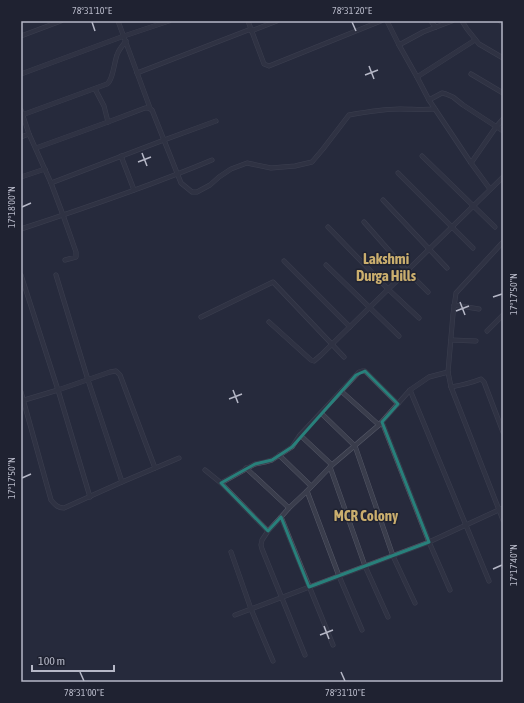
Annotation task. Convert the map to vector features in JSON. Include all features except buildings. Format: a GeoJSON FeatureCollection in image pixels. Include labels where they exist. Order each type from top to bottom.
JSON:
{"type":"FeatureCollection","features":[{"type":"Feature","properties":{"kind":"street"},"geometry":{"type":"LineString","coordinates":[[21,36],[62,21]]}},
{"type":"Feature","properties":{"kind":"street"},"geometry":{"type":"LineString","coordinates":[[118,21],[150,108],[177,174],[181,183],[192,192],[197,192],[210,186],[230,169],[247,163],[271,168],[295,166],[312,162],[349,115],[385,110],[435,109]]}},
{"type":"Feature","properties":{"kind":"street"},"geometry":{"type":"LineString","coordinates":[[21,74],[169,21]]}},
{"type":"Feature","properties":{"kind":"street"},"geometry":{"type":"LineString","coordinates":[[248,21],[264,64],[269,66],[381,21]]}},
{"type":"Feature","properties":{"kind":"street"},"geometry":{"type":"LineString","coordinates":[[137,73],[277,21]]}},
{"type":"Feature","properties":{"kind":"street"},"geometry":{"type":"LineString","coordinates":[[387,21],[429,100],[490,190]]}},
{"type":"Feature","properties":{"kind":"street"},"geometry":{"type":"LineString","coordinates":[[431,21],[436,27]]}},
{"type":"Feature","properties":{"kind":"street"},"geometry":{"type":"LineString","coordinates":[[399,45],[452,21]]}},
{"type":"Feature","properties":{"kind":"street"},"geometry":{"type":"LineString","coordinates":[[462,21],[479,44],[503,58]]}},
{"type":"Feature","properties":{"kind":"street"},"geometry":{"type":"LineString","coordinates":[[417,77],[475,40]]}},
{"type":"Feature","properties":{"kind":"street"},"geometry":{"type":"LineString","coordinates":[[65,260],[76,257],[76,255],[64,215],[29,134],[22,113],[95,89],[110,82],[118,54],[126,41]]}},
{"type":"Feature","properties":{"kind":"street"},"geometry":{"type":"LineString","coordinates":[[471,74],[503,93]]}},
{"type":"Feature","properties":{"kind":"street"},"geometry":{"type":"LineString","coordinates":[[95,89],[104,106],[108,122]]}},
{"type":"Feature","properties":{"kind":"street"},"geometry":{"type":"LineString","coordinates":[[429,100],[442,93],[446,94],[453,97],[503,131]]}},
{"type":"Feature","properties":{"kind":"street"},"geometry":{"type":"LineString","coordinates":[[36,148],[145,108],[150,108]]}},
{"type":"Feature","properties":{"kind":"street"},"geometry":{"type":"LineString","coordinates":[[471,164],[503,119]]}},
{"type":"Feature","properties":{"kind":"street"},"geometry":{"type":"LineString","coordinates":[[51,183],[216,120]]}},
{"type":"Feature","properties":{"kind":"street"},"geometry":{"type":"LineString","coordinates":[[21,137],[29,134]]}},
{"type":"Feature","properties":{"kind":"street"},"geometry":{"type":"LineString","coordinates":[[121,156],[134,190]]}},
{"type":"Feature","properties":{"kind":"street"},"geometry":{"type":"LineString","coordinates":[[422,156],[496,227]]}},
{"type":"Feature","properties":{"kind":"street"},"geometry":{"type":"LineString","coordinates":[[21,229],[134,190],[212,160]]}},
{"type":"Feature","properties":{"kind":"street"},"geometry":{"type":"LineString","coordinates":[[21,178],[45,169]]}},
{"type":"Feature","properties":{"kind":"street"},"geometry":{"type":"LineString","coordinates":[[398,174],[473,248]]}},
{"type":"Feature","properties":{"kind":"street"},"geometry":{"type":"LineString","coordinates":[[270,322],[311,360],[314,360],[503,177]]}},
{"type":"Feature","properties":{"kind":"street"},"geometry":{"type":"LineString","coordinates":[[383,200],[447,268]]}},
{"type":"Feature","properties":{"kind":"street"},"geometry":{"type":"LineString","coordinates":[[364,222],[406,271],[428,292]]}},
{"type":"Feature","properties":{"kind":"street"},"geometry":{"type":"LineString","coordinates":[[328,227],[388,289],[419,318]]}},
{"type":"Feature","properties":{"kind":"street"},"geometry":{"type":"LineString","coordinates":[[503,242],[456,293],[448,372],[451,387],[501,509],[503,520]]}},
{"type":"Feature","properties":{"kind":"street"},"geometry":{"type":"LineString","coordinates":[[284,261],[350,326]]}},
{"type":"Feature","properties":{"kind":"street"},"geometry":{"type":"LineString","coordinates":[[326,265],[399,336]]}},
{"type":"Feature","properties":{"kind":"street"},"geometry":{"type":"LineString","coordinates":[[21,275],[58,390],[90,497]]}},
{"type":"Feature","properties":{"kind":"street"},"geometry":{"type":"LineString","coordinates":[[56,276],[88,380],[122,482]]}},
{"type":"Feature","properties":{"kind":"street"},"geometry":{"type":"LineString","coordinates":[[201,317],[273,282],[344,357]]}},
{"type":"Feature","properties":{"kind":"street"},"geometry":{"type":"LineString","coordinates":[[454,305],[479,309]]}},
{"type":"Feature","properties":{"kind":"street"},"geometry":{"type":"LineString","coordinates":[[487,331],[503,315]]}},
{"type":"Feature","properties":{"kind":"street"},"geometry":{"type":"LineString","coordinates":[[451,340],[476,341]]}},
{"type":"Feature","properties":{"kind":"street"},"geometry":{"type":"LineString","coordinates":[[22,401],[116,371],[120,375],[155,468]]}},
{"type":"Feature","properties":{"kind":"street"},"geometry":{"type":"LineString","coordinates":[[221,483],[246,468],[272,460],[292,447],[300,435],[359,372],[364,371],[398,404]]}},
{"type":"Feature","properties":{"kind":"street"},"geometry":{"type":"LineString","coordinates":[[305,655],[261,545],[262,540],[288,508],[307,492],[331,466],[380,423],[410,390],[429,377],[448,372]]}},
{"type":"Feature","properties":{"kind":"street"},"geometry":{"type":"LineString","coordinates":[[451,387],[470,384],[481,379],[484,382],[503,432]]}},
{"type":"Feature","properties":{"kind":"street"},"geometry":{"type":"LineString","coordinates":[[410,390],[489,581]]}},
{"type":"Feature","properties":{"kind":"street"},"geometry":{"type":"LineString","coordinates":[[341,391],[380,423],[450,590]]}},
{"type":"Feature","properties":{"kind":"street"},"geometry":{"type":"LineString","coordinates":[[21,392],[22,401],[53,502],[59,508],[64,508],[179,458]]}},
{"type":"Feature","properties":{"kind":"street"},"geometry":{"type":"LineString","coordinates":[[321,412],[355,446],[394,556],[414,603]]}},
{"type":"Feature","properties":{"kind":"street"},"geometry":{"type":"LineString","coordinates":[[300,435],[331,466],[365,566],[388,617]]}},
{"type":"Feature","properties":{"kind":"street"},"geometry":{"type":"LineString","coordinates":[[279,456],[311,486]]}},
{"type":"Feature","properties":{"kind":"street"},"geometry":{"type":"LineString","coordinates":[[246,468],[288,508]]}},
{"type":"Feature","properties":{"kind":"street"},"geometry":{"type":"LineString","coordinates":[[205,470],[221,483],[268,531]]}},
{"type":"Feature","properties":{"kind":"street"},"geometry":{"type":"LineString","coordinates":[[307,492],[338,576],[362,630]]}},
{"type":"Feature","properties":{"kind":"street"},"geometry":{"type":"LineString","coordinates":[[235,615],[394,556],[466,526],[501,509]]}},
{"type":"Feature","properties":{"kind":"street"},"geometry":{"type":"LineString","coordinates":[[281,517],[333,645]]}},
{"type":"Feature","properties":{"kind":"street"},"geometry":{"type":"LineString","coordinates":[[231,552],[251,609],[273,661]]}},
{"type":"Feature","properties":{"kind":"highlighted area"},"geometry":{"type":"Polygon","coordinates":[[[365,371],[398,404],[382,422],[429,542],[309,587],[281,517],[268,531],[221,483],[255,464],[272,460],[292,447],[356,375],[365,371]]]}},
{"type":"Feature","properties":{"kind":"district","name":"Lakshmi Durga Hills"},"geometry":{"type":"Point","coordinates":[386,268]}},
{"type":"Feature","properties":{"kind":"district","name":"MCR Colony"},"geometry":{"type":"Point","coordinates":[366,516]}}]}
